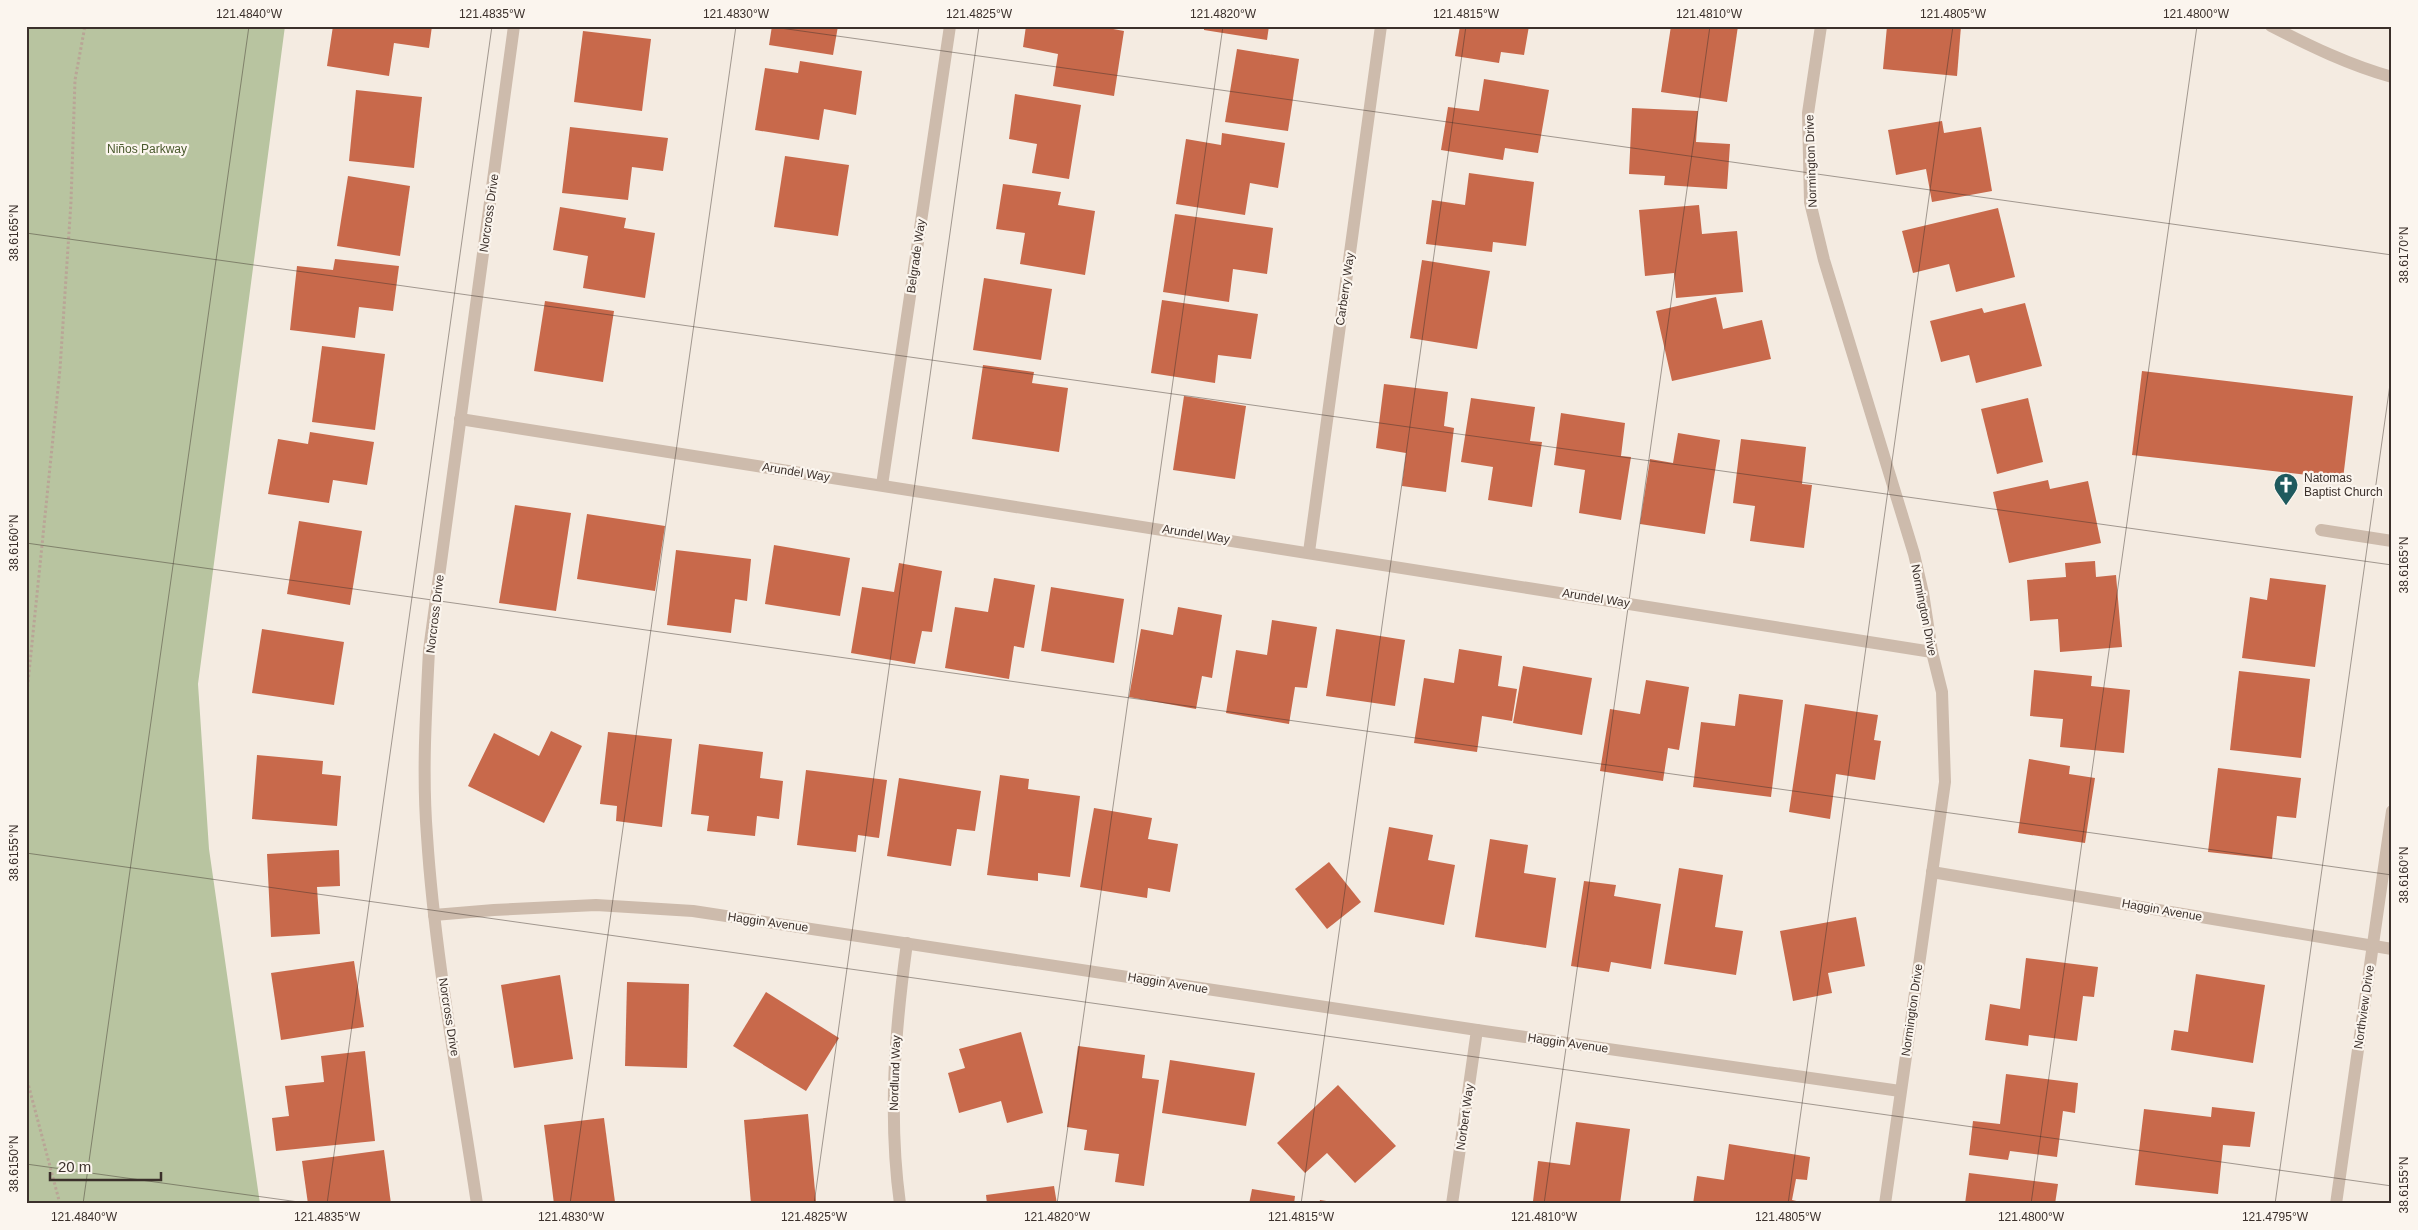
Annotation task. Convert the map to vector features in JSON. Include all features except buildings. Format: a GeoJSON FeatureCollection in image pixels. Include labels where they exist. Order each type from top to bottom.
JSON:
{"type":"FeatureCollection","features":[{"type":"Feature","properties":{"kind":"street","name":"Norcross Drive"},"geometry":{"type":"LineString","coordinates":[[477,1204],[434,915],[426,834],[425,742],[428,669],[514,26]]}},
{"type":"Feature","properties":{"kind":"street","name":"Belgrade Way"},"geometry":{"type":"LineString","coordinates":[[882,485],[950,26]]}},
{"type":"Feature","properties":{"kind":"street","name":"Carberry Way"},"geometry":{"type":"LineString","coordinates":[[1309,552],[1381,26]]}},
{"type":"Feature","properties":{"kind":"street","name":"Normington Drive"},"geometry":{"type":"LineString","coordinates":[[1821,26],[1808,113],[1810,202],[1824,260],[1914,554],[1932,652],[1942,692],[1945,782],[1885,1204]]}},
{"type":"Feature","properties":{"kind":"street"},"geometry":{"type":"LineString","coordinates":[[2271,26],[2316,49],[2392,77]]}},
{"type":"Feature","properties":{"kind":"street","name":"Arundel Way"},"geometry":{"type":"LineString","coordinates":[[460,419],[1932,652]]}},
{"type":"Feature","properties":{"kind":"street"},"geometry":{"type":"LineString","coordinates":[[2321,530],[2392,541]]}},
{"type":"Feature","properties":{"kind":"street","name":"Northview Drive"},"geometry":{"type":"LineString","coordinates":[[2336,1204],[2392,811]]}},
{"type":"Feature","properties":{"kind":"street","name":"Haggin Avenue"},"geometry":{"type":"LineString","coordinates":[[1932,872],[2392,949]]}},
{"type":"Feature","properties":{"kind":"street","name":"Haggin Avenue"},"geometry":{"type":"LineString","coordinates":[[434,915],[596,905],[693,911],[1477,1030],[1900,1090]]}},
{"type":"Feature","properties":{"kind":"street","name":"Nordlund Way"},"geometry":{"type":"LineString","coordinates":[[900,1204],[893,1100],[897,1019],[907,943]]}},
{"type":"Feature","properties":{"kind":"street","name":"Norbert Way"},"geometry":{"type":"LineString","coordinates":[[1452,1204],[1477,1030]]}},
{"type":"Feature","properties":{"kind":"path"},"geometry":{"type":"LineString","coordinates":[[26,702],[60,369],[71,202],[75,80],[85,26]]}},
{"type":"Feature","properties":{"kind":"path"},"geometry":{"type":"LineString","coordinates":[[26,1076],[60,1204]]}},
{"type":"Feature","properties":{"kind":"green space","name":"Niños Parkway"},"geometry":{"type":"Polygon","coordinates":[[[26,26],[285,26],[198,684],[209,849],[260,1204],[26,1204],[26,26]]]}},
{"type":"Feature","properties":{"kind":"place","name":"Natomas Baptist Church"},"geometry":{"type":"Point","coordinates":[2286,506]}}]}
